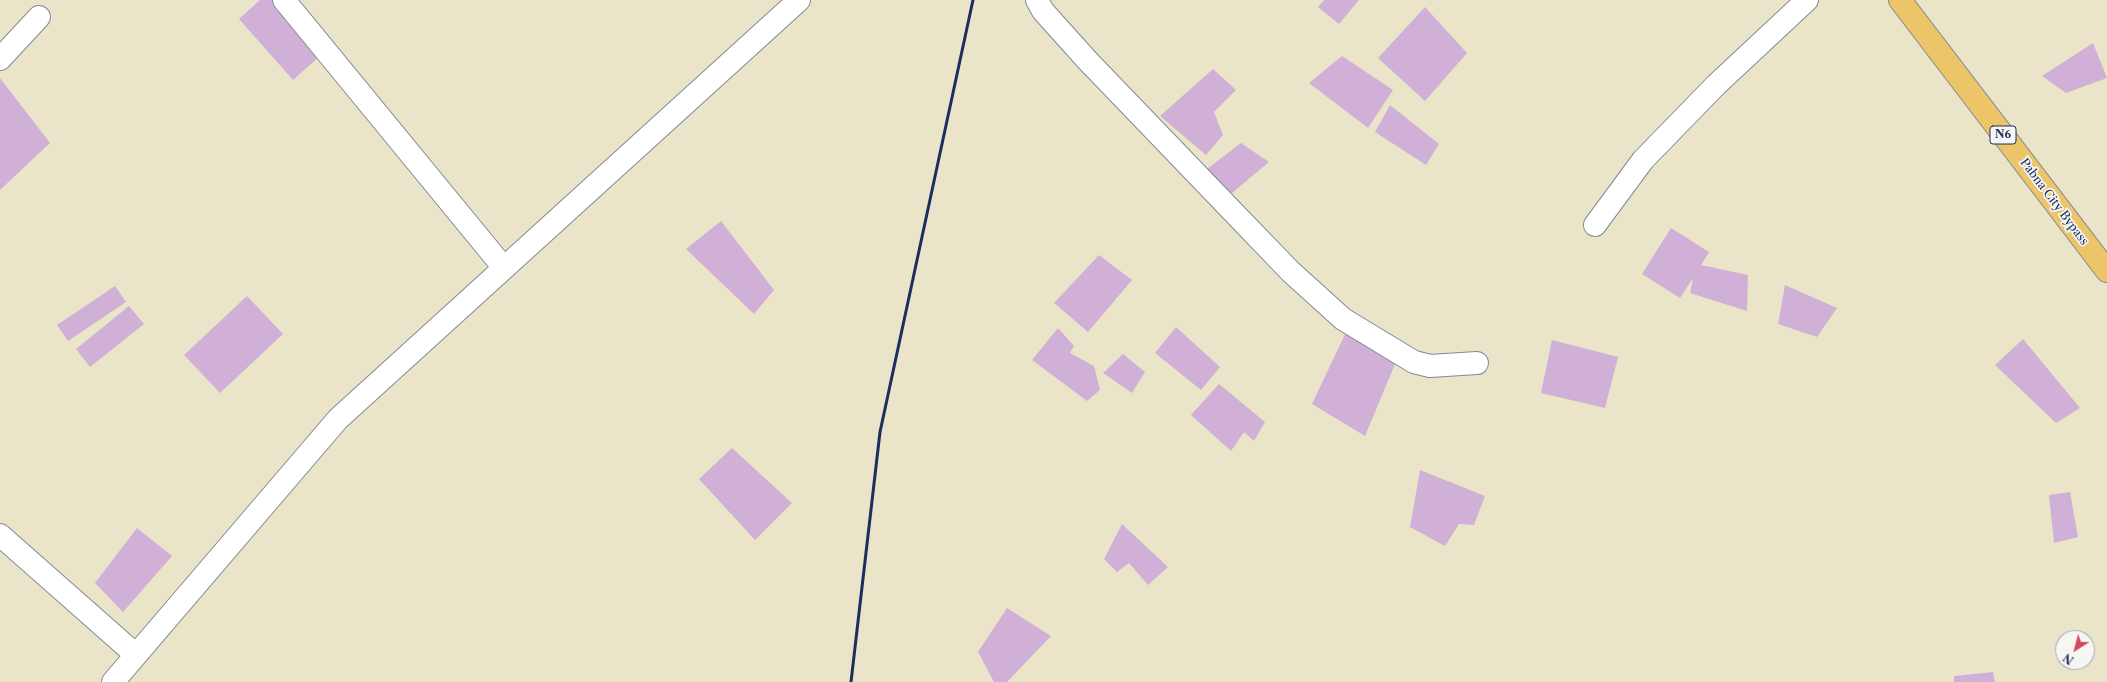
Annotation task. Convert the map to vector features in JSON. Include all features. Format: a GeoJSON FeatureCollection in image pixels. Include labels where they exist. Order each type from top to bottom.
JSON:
{"type":"FeatureCollection","features":[{"type":"Feature","properties":{"kind":"highway","name":"Pabna City Bypass"},"geometry":{"type":"LineString","coordinates":[[1900,0],[2107,271]]}},
{"type":"Feature","properties":{"kind":"street"},"geometry":{"type":"LineString","coordinates":[[284,0],[504,268]]}},
{"type":"Feature","properties":{"kind":"street"},"geometry":{"type":"LineString","coordinates":[[113,682],[338,419],[799,0]]}},
{"type":"Feature","properties":{"kind":"street"},"geometry":{"type":"LineString","coordinates":[[1037,0],[1043,11],[1082,54],[1231,210],[1291,272],[1343,319],[1414,362],[1430,366],[1477,363]]}},
{"type":"Feature","properties":{"kind":"street"},"geometry":{"type":"LineString","coordinates":[[1595,225],[1643,160],[1716,85],[1807,0]]}},
{"type":"Feature","properties":{"kind":"street"},"geometry":{"type":"LineString","coordinates":[[0,59],[38,17]]}},
{"type":"Feature","properties":{"kind":"street"},"geometry":{"type":"LineString","coordinates":[[0,535],[136,655]]}},
{"type":"Feature","properties":{"kind":"building"},"geometry":{"type":"Polygon","coordinates":[[[260,0],[272,0],[321,55],[293,80],[239,19],[260,0]]]}},
{"type":"Feature","properties":{"kind":"building"},"geometry":{"type":"Polygon","coordinates":[[[1324,0],[1359,0],[1339,24],[1318,7],[1324,0]]]}},
{"type":"Feature","properties":{"kind":"building"},"geometry":{"type":"Polygon","coordinates":[[[1425,7],[1467,53],[1425,101],[1378,58],[1425,7]]]}},
{"type":"Feature","properties":{"kind":"building"},"geometry":{"type":"Polygon","coordinates":[[[2093,43],[2107,78],[2066,93],[2042,76],[2093,43]]]}},
{"type":"Feature","properties":{"kind":"building"},"geometry":{"type":"Polygon","coordinates":[[[1342,56],[1393,90],[1368,128],[1309,83],[1342,56]]]}},
{"type":"Feature","properties":{"kind":"building"},"geometry":{"type":"Polygon","coordinates":[[[1213,69],[1236,90],[1214,112],[1223,135],[1206,155],[1160,116],[1213,69]]]}},
{"type":"Feature","properties":{"kind":"building"},"geometry":{"type":"Polygon","coordinates":[[[0,78],[50,143],[0,190],[0,78]]]}},
{"type":"Feature","properties":{"kind":"building"},"geometry":{"type":"Polygon","coordinates":[[[1390,105],[1439,144],[1426,165],[1375,132],[1390,105]]]}},
{"type":"Feature","properties":{"kind":"building"},"geometry":{"type":"Polygon","coordinates":[[[1241,143],[1269,162],[1232,193],[1203,172],[1241,143]]]}},
{"type":"Feature","properties":{"kind":"building"},"geometry":{"type":"Polygon","coordinates":[[[721,221],[774,290],[754,314],[686,249],[721,221]]]}},
{"type":"Feature","properties":{"kind":"building"},"geometry":{"type":"Polygon","coordinates":[[[1671,228],[1709,252],[1701,265],[1748,275],[1747,311],[1690,293],[1693,278],[1680,298],[1642,274],[1671,228]]]}},
{"type":"Feature","properties":{"kind":"building"},"geometry":{"type":"Polygon","coordinates":[[[1099,255],[1132,280],[1088,332],[1054,303],[1099,255]]]}},
{"type":"Feature","properties":{"kind":"building"},"geometry":{"type":"Polygon","coordinates":[[[1785,285],[1837,308],[1817,337],[1778,324],[1785,285]]]}},
{"type":"Feature","properties":{"kind":"building"},"geometry":{"type":"Polygon","coordinates":[[[115,286],[126,302],[68,341],[57,325],[115,286]]]}},
{"type":"Feature","properties":{"kind":"building"},"geometry":{"type":"Polygon","coordinates":[[[247,296],[283,334],[220,393],[184,355],[247,296]]]}},
{"type":"Feature","properties":{"kind":"building"},"geometry":{"type":"Polygon","coordinates":[[[129,306],[144,324],[90,367],[76,349],[129,306]]]}},
{"type":"Feature","properties":{"kind":"building"},"geometry":{"type":"Polygon","coordinates":[[[1176,327],[1220,367],[1201,390],[1155,353],[1176,327]]]}},
{"type":"Feature","properties":{"kind":"building"},"geometry":{"type":"Polygon","coordinates":[[[1058,328],[1074,346],[1070,353],[1094,366],[1100,390],[1087,401],[1032,360],[1058,328]]]}},
{"type":"Feature","properties":{"kind":"building"},"geometry":{"type":"Polygon","coordinates":[[[1346,332],[1395,364],[1365,436],[1312,404],[1346,332]]]}},
{"type":"Feature","properties":{"kind":"building"},"geometry":{"type":"Polygon","coordinates":[[[2023,339],[2080,408],[2056,423],[1995,365],[2023,339]]]}},
{"type":"Feature","properties":{"kind":"building"},"geometry":{"type":"Polygon","coordinates":[[[1552,340],[1618,357],[1605,408],[1541,393],[1552,340]]]}},
{"type":"Feature","properties":{"kind":"building"},"geometry":{"type":"Polygon","coordinates":[[[1123,354],[1145,372],[1132,393],[1103,373],[1123,354]]]}},
{"type":"Feature","properties":{"kind":"building"},"geometry":{"type":"Polygon","coordinates":[[[1219,384],[1265,422],[1254,441],[1244,432],[1231,451],[1191,415],[1219,384]]]}},
{"type":"Feature","properties":{"kind":"building"},"geometry":{"type":"Polygon","coordinates":[[[732,448],[792,503],[755,540],[699,479],[732,448]]]}},
{"type":"Feature","properties":{"kind":"building"},"geometry":{"type":"Polygon","coordinates":[[[1420,470],[1485,496],[1474,525],[1459,524],[1445,546],[1410,527],[1420,470]]]}},
{"type":"Feature","properties":{"kind":"building"},"geometry":{"type":"Polygon","coordinates":[[[2070,492],[2078,537],[2054,543],[2049,495],[2070,492]]]}},
{"type":"Feature","properties":{"kind":"building"},"geometry":{"type":"Polygon","coordinates":[[[1122,524],[1168,567],[1148,585],[1129,563],[1117,572],[1104,559],[1122,524]]]}},
{"type":"Feature","properties":{"kind":"building"},"geometry":{"type":"Polygon","coordinates":[[[137,528],[172,556],[123,612],[95,583],[137,528]]]}},
{"type":"Feature","properties":{"kind":"building"},"geometry":{"type":"Polygon","coordinates":[[[1007,608],[1051,636],[1007,682],[994,682],[978,652],[1007,608]]]}},
{"type":"Feature","properties":{"kind":"building"},"geometry":{"type":"Polygon","coordinates":[[[1993,672],[1995,682],[1954,682],[1954,676],[1993,672]]]}},
{"type":"Feature","properties":{"kind":"railway"},"geometry":{"type":"LineString","coordinates":[[851,682],[880,432],[973,0]]}}]}
